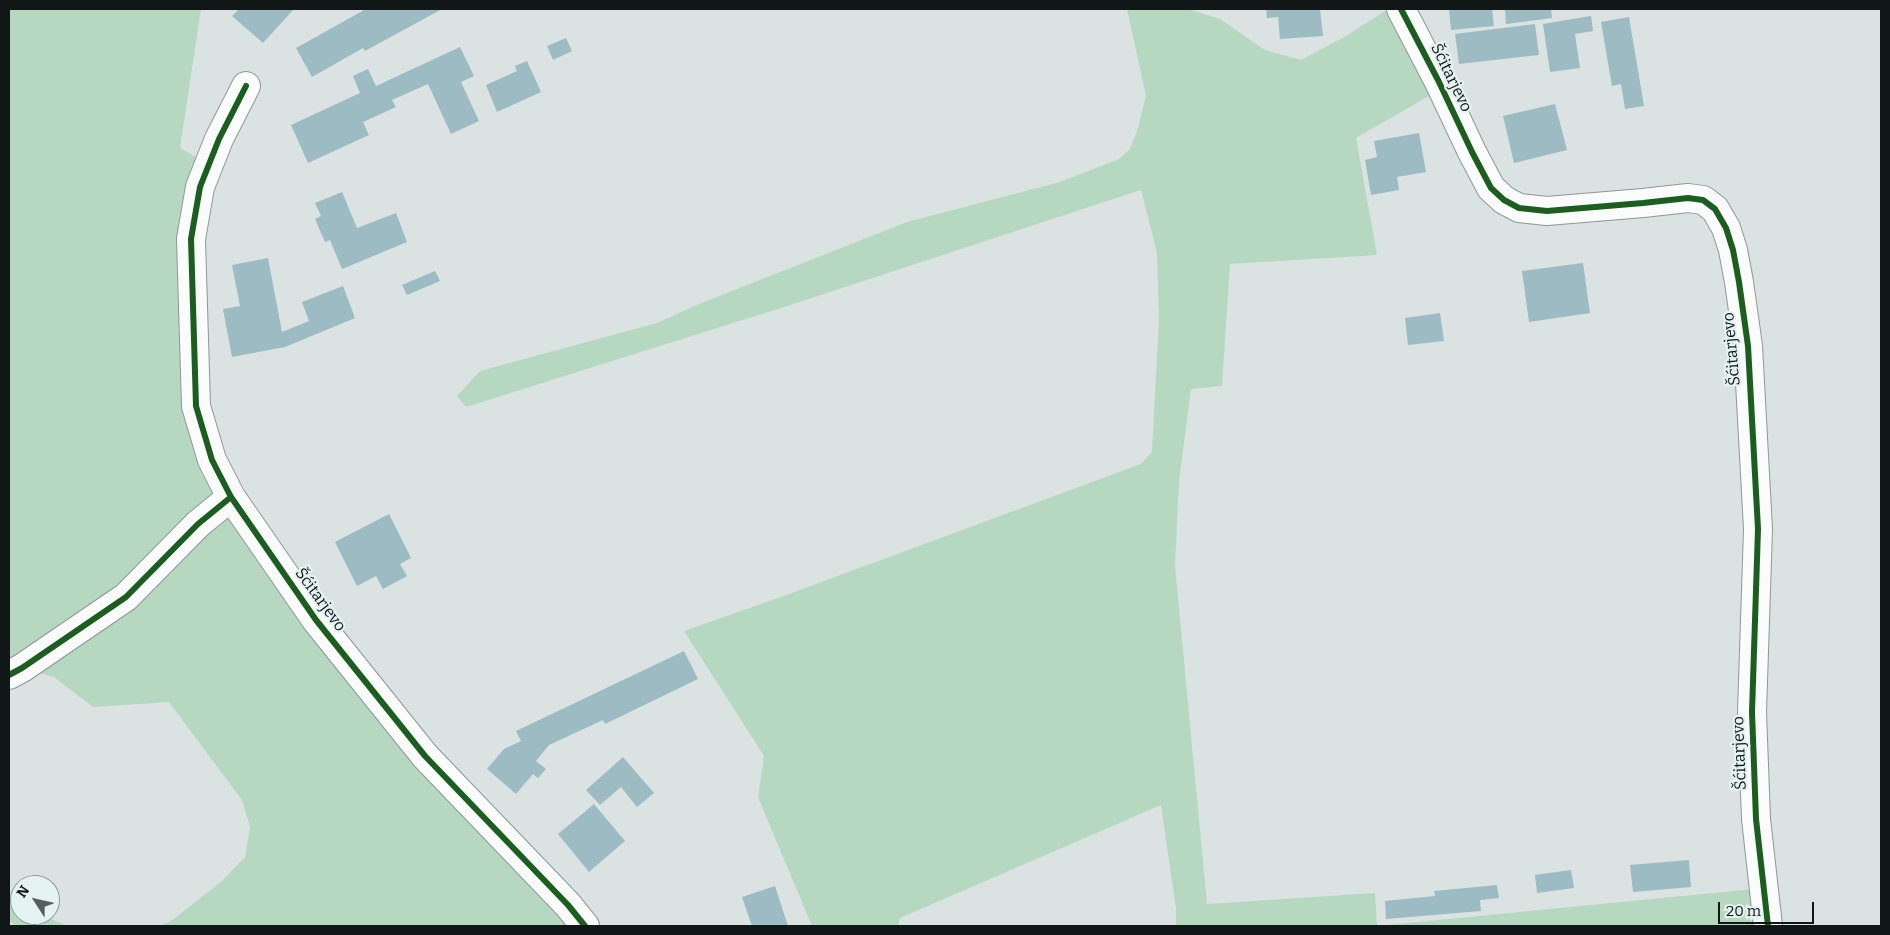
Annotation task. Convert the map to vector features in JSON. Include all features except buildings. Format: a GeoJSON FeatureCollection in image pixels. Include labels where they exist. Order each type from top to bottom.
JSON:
{"type":"FeatureCollection","features":[{"type":"Feature","properties":{"kind":"street","name":"Šćitarjevo"},"geometry":{"type":"LineString","coordinates":[[1401,9],[1491,188],[1504,200],[1519,208],[1547,211],[1688,198],[1703,200],[1716,209],[1726,228],[1733,250],[1739,282],[1748,355],[1758,529],[1752,712],[1756,819],[1768,926]]}},
{"type":"Feature","properties":{"kind":"street","name":"Šćitarjevo"},"geometry":{"type":"LineString","coordinates":[[246,86],[219,139],[200,187],[191,239],[196,406],[212,460],[231,497],[316,620],[425,756],[568,905],[585,926]]}},
{"type":"Feature","properties":{"kind":"street"},"geometry":{"type":"LineString","coordinates":[[9,675],[126,597],[198,524],[231,497]]}},
{"type":"Feature","properties":{"kind":"green space"},"geometry":{"type":"Polygon","coordinates":[[[9,9],[201,9],[180,148],[196,157],[178,225],[184,311],[207,473],[575,926],[160,926],[171,921],[221,882],[245,857],[250,827],[242,800],[169,702],[93,707],[54,677],[37,672],[9,687],[9,9]]]}},
{"type":"Feature","properties":{"kind":"green space"},"geometry":{"type":"Polygon","coordinates":[[[1127,9],[1188,9],[1220,19],[1265,50],[1301,60],[1348,35],[1388,9],[1434,93],[1356,138],[1377,255],[1230,264],[1222,386],[1191,389],[1179,481],[1175,566],[1207,904],[1375,893],[1377,926],[1176,926],[1176,909],[1161,805],[900,918],[898,926],[812,926],[758,797],[764,756],[684,631],[1141,464],[1152,452],[1159,320],[1157,253],[1141,190],[784,307],[466,407],[457,396],[480,371],[657,323],[699,304],[907,222],[1060,182],[1119,159],[1130,149],[1146,96],[1127,9]]]}},
{"type":"Feature","properties":{"kind":"green space"},"geometry":{"type":"Polygon","coordinates":[[[1754,889],[1757,926],[1377,926],[1754,889]]]}},
{"type":"Feature","properties":{"kind":"green space"},"geometry":{"type":"Polygon","coordinates":[[[9,900],[10,922],[9,921],[9,900]]]}},
{"type":"Feature","properties":{"kind":"green space"},"geometry":{"type":"Polygon","coordinates":[[[60,923],[67,926],[15,925],[60,925],[60,923]]]}},
{"type":"Feature","properties":{"kind":"cycle path"},"geometry":{"type":"LineString","coordinates":[[1401,9],[1491,188],[1504,200],[1519,208],[1547,211],[1688,198],[1703,200],[1715,209],[1726,228],[1733,250],[1739,282],[1748,346],[1758,529],[1752,712],[1756,819],[1768,926]]}},
{"type":"Feature","properties":{"kind":"cycle path"},"geometry":{"type":"LineString","coordinates":[[231,497],[212,460],[196,406],[191,239],[200,187],[219,139],[246,86]]}},
{"type":"Feature","properties":{"kind":"cycle path"},"geometry":{"type":"LineString","coordinates":[[9,675],[126,597],[198,524],[231,497],[316,620],[425,756],[568,905],[585,926]]}}]}
